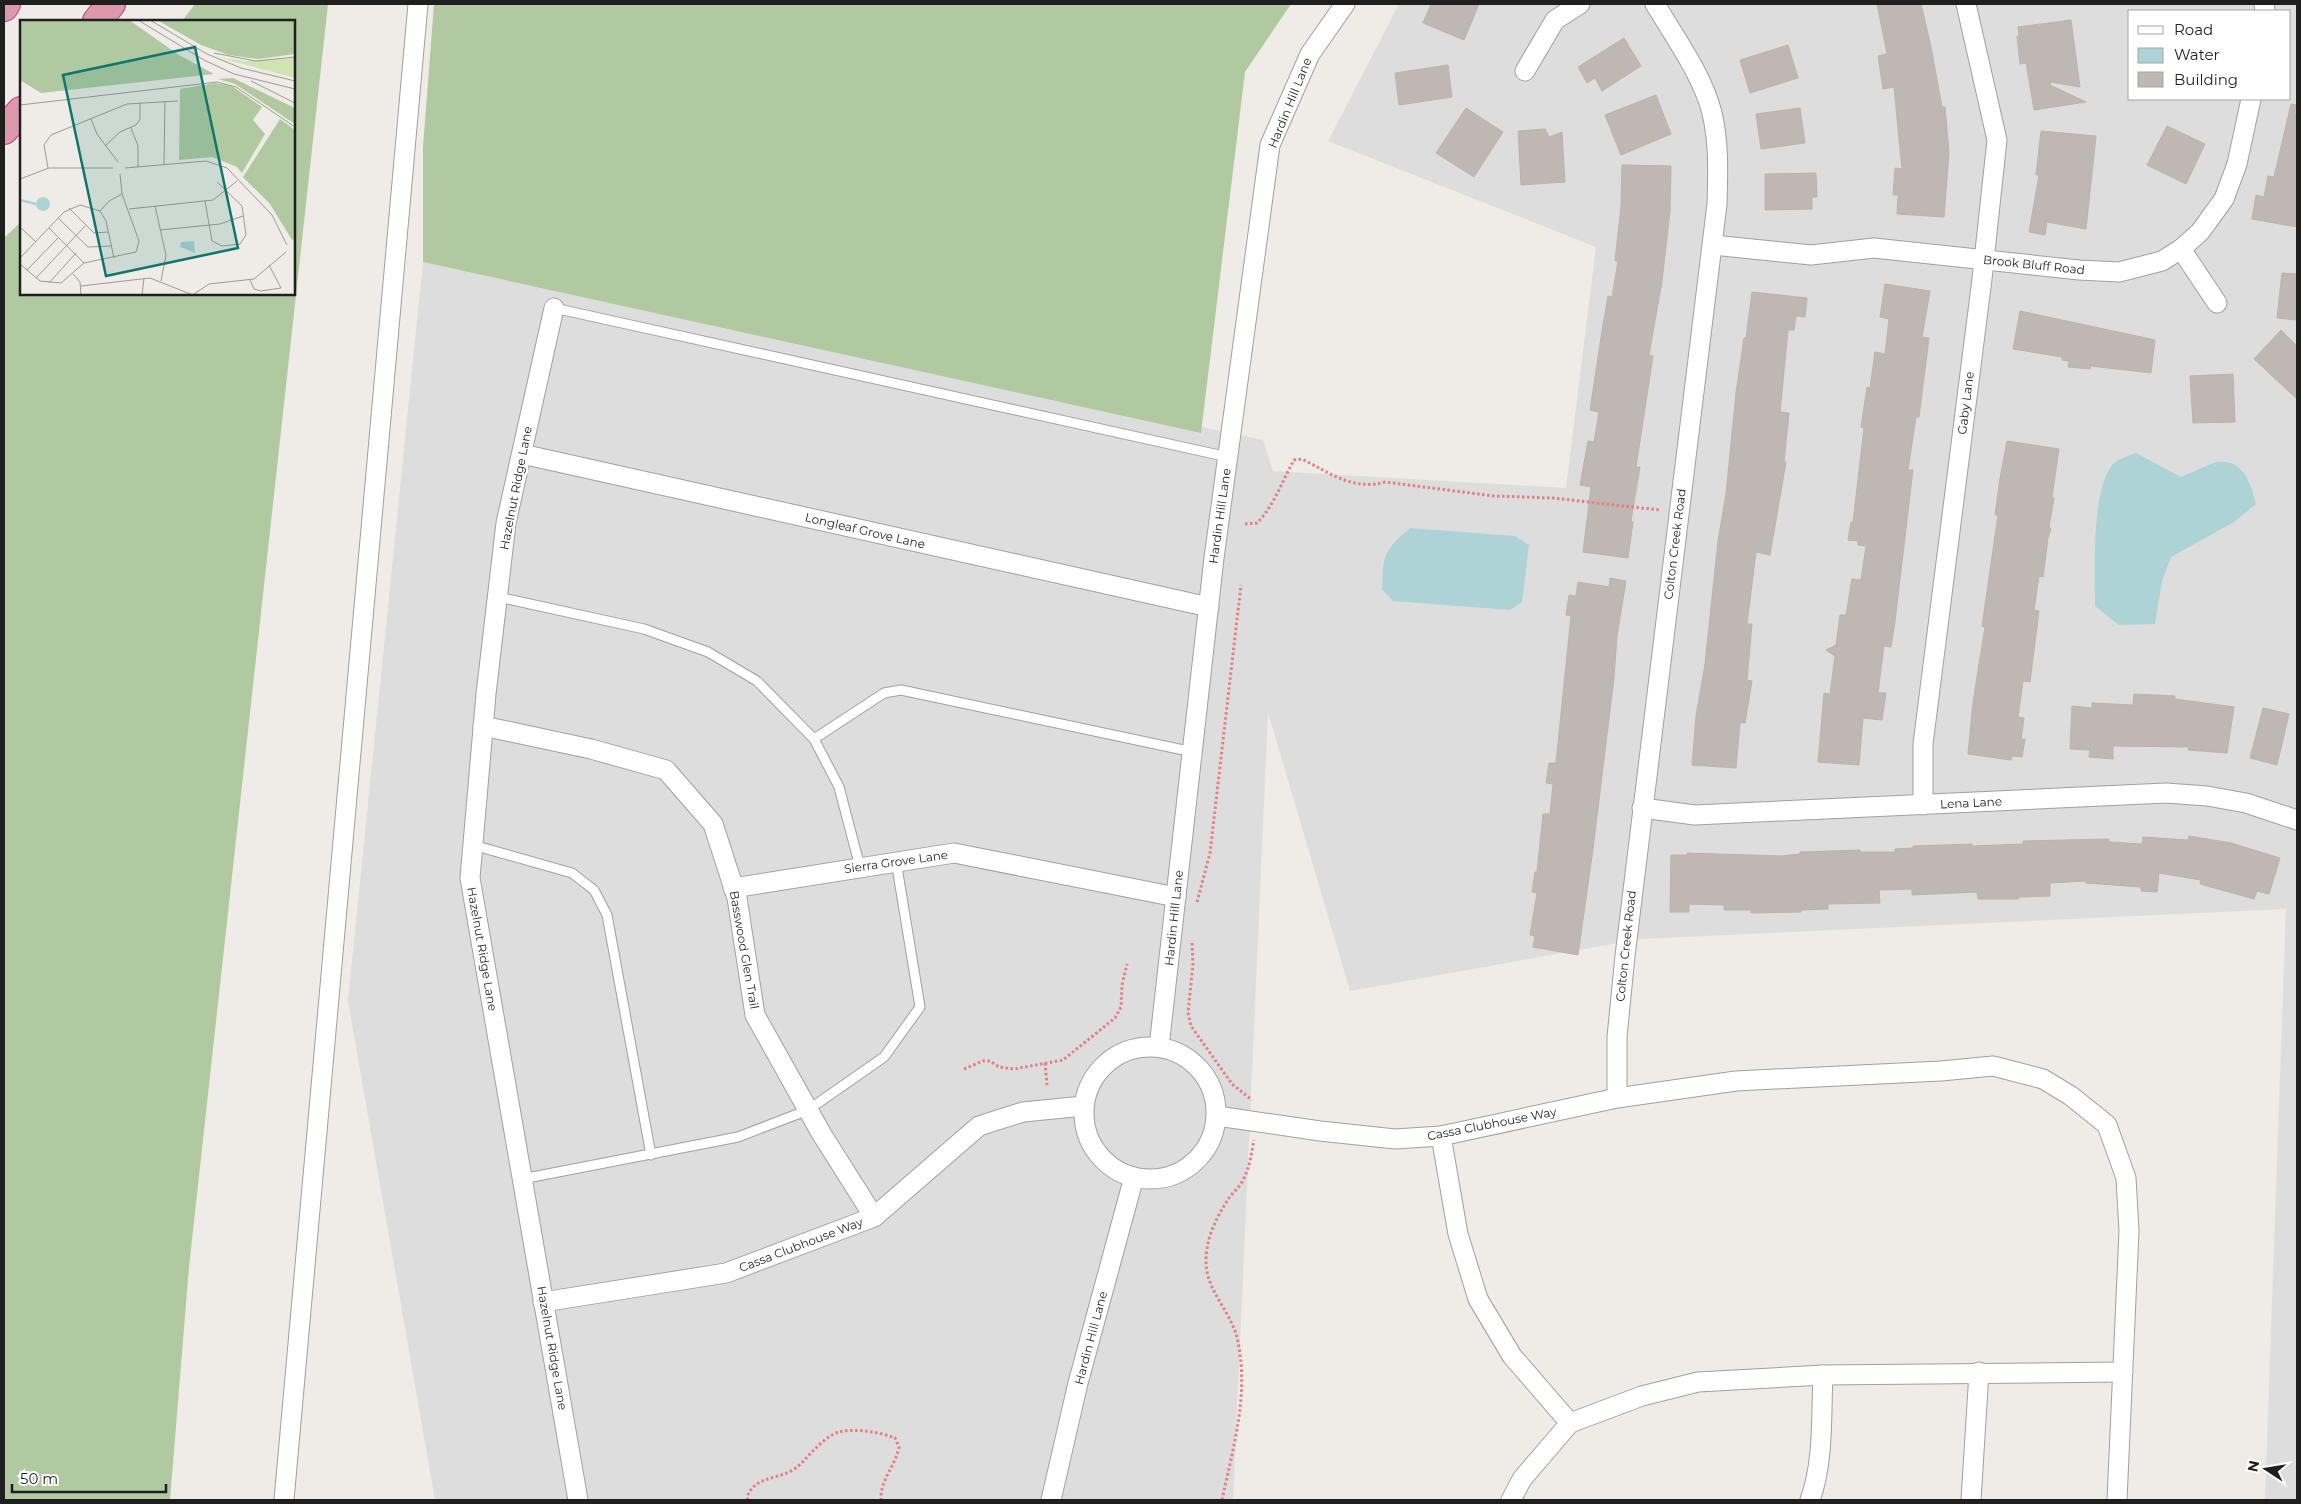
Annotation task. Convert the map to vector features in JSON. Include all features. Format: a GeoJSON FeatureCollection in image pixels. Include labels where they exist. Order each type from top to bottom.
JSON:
{"type":"FeatureCollection","features":[{"type":"Feature","properties":{"kind":"highway"},"geometry":{"type":"LineString","coordinates":[[98,20],[111,4]]}},
{"type":"Feature","properties":{"kind":"highway"},"geometry":{"type":"LineString","coordinates":[[4,130],[20,112]]}},
{"type":"Feature","properties":{"kind":"street"},"geometry":{"type":"LineString","coordinates":[[284,1500],[418,4]]}},
{"type":"Feature","properties":{"kind":"street","name":"Hardin Hill Lane"},"geometry":{"type":"LineString","coordinates":[[1159,1047],[1209,607],[1270,144],[1310,54],[1345,4]]}},
{"type":"Feature","properties":{"kind":"street"},"geometry":{"type":"LineString","coordinates":[[1525,70],[1555,20],[1580,4]]}},
{"type":"Feature","properties":{"kind":"street","name":"Colton Creek Road"},"geometry":{"type":"LineString","coordinates":[[1617,1098],[1617,1037],[1642,808],[1718,204],[1718,157],[1712,111],[1691,62],[1655,4]]}},
{"type":"Feature","properties":{"kind":"street","name":"Gaby Lane"},"geometry":{"type":"LineString","coordinates":[[1923,805],[1923,744],[1984,260],[1996,140],[1966,4]]}},
{"type":"Feature","properties":{"kind":"street","name":"Brook Bluff Road"},"geometry":{"type":"LineString","coordinates":[[1713,245],[1811,256],[1874,248],[2079,270],[2118,272],[2162,261],[2181,249],[2200,232],[2224,199],[2237,164],[2252,100]]}},
{"type":"Feature","properties":{"kind":"street"},"geometry":{"type":"LineString","coordinates":[[2181,249],[2217,303]]}},
{"type":"Feature","properties":{"kind":"street","name":"Hazelnut Ridge Lane"},"geometry":{"type":"LineString","coordinates":[[554,308],[506,523],[483,726],[470,878],[578,1500]]}},
{"type":"Feature","properties":{"kind":"street","name":"Longleaf Grove Lane"},"geometry":{"type":"LineString","coordinates":[[522,454],[1209,607]]}},
{"type":"Feature","properties":{"kind":"street","name":"Basswood Glen Trail"},"geometry":{"type":"LineString","coordinates":[[483,726],[591,749],[666,770],[713,824],[737,898],[754,1015],[808,1110],[874,1217]]}},
{"type":"Feature","properties":{"kind":"street","name":"Lena Lane"},"geometry":{"type":"LineString","coordinates":[[1642,808],[1695,815],[2166,793],[2207,796],[2246,803],[2297,820]]}},
{"type":"Feature","properties":{"kind":"street","name":"Sierra Grove Lane"},"geometry":{"type":"LineString","coordinates":[[733,888],[954,853],[1176,897]]}},
{"type":"Feature","properties":{"kind":"street"},"geometry":{"type":"LineString","coordinates":[[1138,1047],[1159,1047],[1178,1052],[1195,1063],[1207,1078],[1215,1096],[1217,1116],[1213,1135],[1204,1152],[1190,1166],[1173,1176],[1154,1179],[1134,1177],[1117,1170],[1102,1159],[1091,1143],[1085,1125],[1084,1106],[1090,1086],[1101,1068],[1118,1054],[1138,1047]]}},
{"type":"Feature","properties":{"kind":"street","name":"Cassa Clubhouse Way"},"geometry":{"type":"LineString","coordinates":[[1217,1116],[1320,1131],[1394,1139],[1441,1136],[1617,1098],[1736,1081],[1941,1071],[1993,1066],[2043,1079],[2071,1096],[2107,1125],[2126,1178],[2129,1231],[2117,1500]]}},
{"type":"Feature","properties":{"kind":"street","name":"Cassa Clubhouse Way"},"geometry":{"type":"LineString","coordinates":[[543,1302],[726,1273],[874,1217],[979,1126],[1023,1112],[1084,1106]]}},
{"type":"Feature","properties":{"kind":"street"},"geometry":{"type":"LineString","coordinates":[[1441,1136],[1458,1234],[1478,1299],[1512,1356],[1570,1422]]}},
{"type":"Feature","properties":{"kind":"street","name":"Hardin Hill Lane"},"geometry":{"type":"LineString","coordinates":[[1051,1500],[1078,1384],[1134,1177]]}},
{"type":"Feature","properties":{"kind":"street"},"geometry":{"type":"LineString","coordinates":[[1971,1500],[1979,1372]]}},
{"type":"Feature","properties":{"kind":"street"},"geometry":{"type":"LineString","coordinates":[[1511,1500],[1522,1479],[1570,1422],[1642,1396],[1698,1382],[1823,1375],[2123,1372]]}},
{"type":"Feature","properties":{"kind":"street"},"geometry":{"type":"LineString","coordinates":[[1810,1500],[1815,1486],[1818,1459],[1823,1375]]}},
{"type":"Feature","properties":{"kind":"lane"},"geometry":{"type":"LineString","coordinates":[[554,308],[1228,456]]}},
{"type":"Feature","properties":{"kind":"lane"},"geometry":{"type":"LineString","coordinates":[[498,597],[644,629],[708,652],[757,681],[814,739],[839,786],[860,867]]}},
{"type":"Feature","properties":{"kind":"lane"},"geometry":{"type":"LineString","coordinates":[[814,739],[884,693],[901,690],[1193,752]]}},
{"type":"Feature","properties":{"kind":"lane"},"geometry":{"type":"LineString","coordinates":[[473,846],[572,873],[594,890],[606,915],[651,1155]]}},
{"type":"Feature","properties":{"kind":"lane"},"geometry":{"type":"LineString","coordinates":[[522,1179],[738,1137],[808,1110],[884,1057],[920,1008],[896,861]]}},
{"type":"Feature","properties":{"kind":"path"},"geometry":{"type":"LineString","coordinates":[[1246,524],[1257,524],[1268,512],[1294,460],[1302,459],[1352,484],[1371,486],[1385,482],[1494,496],[1553,498],[1661,510]]}},
{"type":"Feature","properties":{"kind":"path"},"geometry":{"type":"LineString","coordinates":[[1194,910],[1210,853],[1241,585]]}},
{"type":"Feature","properties":{"kind":"path"},"geometry":{"type":"LineString","coordinates":[[1192,941],[1193,964],[1188,1014],[1191,1026],[1232,1084],[1239,1092],[1258,1103]]}},
{"type":"Feature","properties":{"kind":"path"},"geometry":{"type":"LineString","coordinates":[[964,1069],[983,1061],[990,1061],[999,1067],[1014,1069],[1063,1060],[1115,1018],[1121,1007],[1122,986],[1127,964]]}},
{"type":"Feature","properties":{"kind":"path"},"geometry":{"type":"LineString","coordinates":[[1045,1063],[1047,1084]]}},
{"type":"Feature","properties":{"kind":"path"},"geometry":{"type":"LineString","coordinates":[[1222,1500],[1242,1406],[1243,1383],[1238,1340],[1211,1287],[1206,1263],[1209,1235],[1230,1197],[1242,1183],[1250,1164],[1254,1139]]}},
{"type":"Feature","properties":{"kind":"path"},"geometry":{"type":"LineString","coordinates":[[748,1500],[750,1488],[758,1482],[790,1472],[802,1463],[824,1440],[837,1432],[856,1431],[885,1434],[895,1438],[899,1447],[893,1466],[884,1480],[881,1500]]}},
{"type":"Feature","properties":{"kind":"shaded area"},"geometry":{"type":"Polygon","coordinates":[[[1399,4],[2297,4],[2297,1500],[2265,1500],[2286,909],[1640,939],[1350,991],[1268,712],[1233,1500],[435,1500],[348,1001],[423,262],[1263,440],[1273,471],[1566,488],[1596,247],[1328,141],[1399,4]]]}},
{"type":"Feature","properties":{"kind":"green space"},"geometry":{"type":"Polygon","coordinates":[[[195,4],[328,4],[189,1267],[170,1500],[4,1500],[4,238],[20,223],[20,295],[295,295],[295,20],[183,20],[195,4]]]}},
{"type":"Feature","properties":{"kind":"green space"},"geometry":{"type":"Polygon","coordinates":[[[434,4],[1291,4],[1245,72],[1201,433],[423,262],[423,147],[434,4]]]}},
{"type":"Feature","properties":{"kind":"water"},"geometry":{"type":"Polygon","coordinates":[[[2136,453],[2181,477],[2217,462],[2234,464],[2245,474],[2249,481],[2256,504],[2234,522],[2171,557],[2162,581],[2155,624],[2119,625],[2095,606],[2097,513],[2105,478],[2112,465],[2120,459],[2136,453]]]}},
{"type":"Feature","properties":{"kind":"water"},"geometry":{"type":"Polygon","coordinates":[[[1410,528],[1515,536],[1529,545],[1522,602],[1510,610],[1393,601],[1382,589],[1384,561],[1390,548],[1410,528]]]}},
{"type":"Feature","properties":{"kind":"building"},"geometry":{"type":"Polygon","coordinates":[[[1431,4],[1479,4],[1464,40],[1423,23],[1431,4]]]}},
{"type":"Feature","properties":{"kind":"building"},"geometry":{"type":"Polygon","coordinates":[[[1877,4],[1921,4],[1942,107],[1945,107],[1949,152],[1944,217],[1897,214],[1898,195],[1893,195],[1895,168],[1902,169],[1894,87],[1883,89],[1878,56],[1887,54],[1877,4]]]}},
{"type":"Feature","properties":{"kind":"building"},"geometry":{"type":"Polygon","coordinates":[[[2071,20],[2080,87],[2051,82],[2050,85],[2086,102],[2034,110],[2026,63],[2020,64],[2018,27],[2071,20]]]}},
{"type":"Feature","properties":{"kind":"building"},"geometry":{"type":"Polygon","coordinates":[[[1624,38],[1641,66],[1602,91],[1595,78],[1587,83],[1578,67],[1624,38]]]}},
{"type":"Feature","properties":{"kind":"building"},"geometry":{"type":"Polygon","coordinates":[[[1788,45],[1798,78],[1750,93],[1740,60],[1788,45]]]}},
{"type":"Feature","properties":{"kind":"building"},"geometry":{"type":"Polygon","coordinates":[[[1448,65],[1452,97],[1399,105],[1395,73],[1448,65]]]}},
{"type":"Feature","properties":{"kind":"building"},"geometry":{"type":"Polygon","coordinates":[[[1656,95],[1671,134],[1621,155],[1605,115],[1656,95]]]}},
{"type":"Feature","properties":{"kind":"building"},"geometry":{"type":"Polygon","coordinates":[[[2291,104],[2297,105],[2297,227],[2252,219],[2256,195],[2264,197],[2268,176],[2274,177],[2291,104]]]}},
{"type":"Feature","properties":{"kind":"building"},"geometry":{"type":"Polygon","coordinates":[[[1466,108],[1503,132],[1474,177],[1436,153],[1466,108]]]}},
{"type":"Feature","properties":{"kind":"building"},"geometry":{"type":"Polygon","coordinates":[[[1800,108],[1805,143],[1761,149],[1756,114],[1800,108]]]}},
{"type":"Feature","properties":{"kind":"building"},"geometry":{"type":"Polygon","coordinates":[[[2167,126],[2205,144],[2186,184],[2147,165],[2167,126]]]}},
{"type":"Feature","properties":{"kind":"building"},"geometry":{"type":"Polygon","coordinates":[[[1545,129],[1549,137],[1562,132],[1565,182],[1521,185],[1518,131],[1545,129]]]}},
{"type":"Feature","properties":{"kind":"building"},"geometry":{"type":"Polygon","coordinates":[[[2041,131],[2096,136],[2086,229],[2047,222],[2045,235],[2029,232],[2039,175],[2036,175],[2041,131]]]}},
{"type":"Feature","properties":{"kind":"building"},"geometry":{"type":"Polygon","coordinates":[[[1622,165],[1671,166],[1670,211],[1662,281],[1649,355],[1653,356],[1636,467],[1640,467],[1631,521],[1633,522],[1628,558],[1583,552],[1591,487],[1580,485],[1588,441],[1594,442],[1599,412],[1590,410],[1608,296],[1612,297],[1618,261],[1615,261],[1621,206],[1622,165]]]}},
{"type":"Feature","properties":{"kind":"building"},"geometry":{"type":"Polygon","coordinates":[[[1816,173],[1817,197],[1812,197],[1812,209],[1765,210],[1765,174],[1816,173]]]}},
{"type":"Feature","properties":{"kind":"building"},"geometry":{"type":"Polygon","coordinates":[[[2282,273],[2297,274],[2297,320],[2277,318],[2282,273]]]}},
{"type":"Feature","properties":{"kind":"building"},"geometry":{"type":"Polygon","coordinates":[[[1885,284],[1930,291],[1922,337],[1929,338],[1919,417],[1916,417],[1908,470],[1913,470],[1895,621],[1891,647],[1884,646],[1878,693],[1886,693],[1882,720],[1863,718],[1859,765],[1818,762],[1824,693],[1830,694],[1835,656],[1826,650],[1836,645],[1840,615],[1846,615],[1852,579],[1861,580],[1866,546],[1858,545],[1858,541],[1848,540],[1851,522],[1853,522],[1864,428],[1861,427],[1867,387],[1870,388],[1875,352],[1885,354],[1889,319],[1880,317],[1885,284]]]}},
{"type":"Feature","properties":{"kind":"building"},"geometry":{"type":"Polygon","coordinates":[[[1752,292],[1807,298],[1805,317],[1796,316],[1794,330],[1788,330],[1780,412],[1789,413],[1784,462],[1786,462],[1770,555],[1756,552],[1747,624],[1752,624],[1747,680],[1752,681],[1745,723],[1740,723],[1736,768],[1692,765],[1696,716],[1705,664],[1718,541],[1726,494],[1736,393],[1752,292]]]}},
{"type":"Feature","properties":{"kind":"building"},"geometry":{"type":"Polygon","coordinates":[[[2020,311],[2155,340],[2151,373],[2091,366],[2090,369],[2068,367],[2069,361],[2062,360],[2062,357],[2013,349],[2020,311]]]}},
{"type":"Feature","properties":{"kind":"building"},"geometry":{"type":"Polygon","coordinates":[[[2281,330],[2297,346],[2297,399],[2254,359],[2281,330]]]}},
{"type":"Feature","properties":{"kind":"building"},"geometry":{"type":"Polygon","coordinates":[[[2233,374],[2235,422],[2193,423],[2190,376],[2233,374]]]}},
{"type":"Feature","properties":{"kind":"building"},"geometry":{"type":"Polygon","coordinates":[[[2007,441],[2059,449],[2049,527],[2051,529],[2043,577],[2039,576],[2034,610],[2039,611],[2030,682],[2023,681],[2018,717],[2024,718],[2021,739],[2025,739],[2022,757],[2012,756],[2011,760],[1968,754],[1973,702],[1985,627],[1982,626],[1998,515],[1995,515],[2007,441]]]}},
{"type":"Feature","properties":{"kind":"building"},"geometry":{"type":"Polygon","coordinates":[[[1610,578],[1626,581],[1617,636],[1614,678],[1578,955],[1533,947],[1535,936],[1530,935],[1537,893],[1532,892],[1535,872],[1537,872],[1543,814],[1550,814],[1553,784],[1546,783],[1549,763],[1556,763],[1571,616],[1566,615],[1569,595],[1576,596],[1578,582],[1609,587],[1610,578]]]}},
{"type":"Feature","properties":{"kind":"building"},"geometry":{"type":"Polygon","coordinates":[[[2134,694],[2175,696],[2175,699],[2234,707],[2227,753],[2188,750],[2189,747],[2113,746],[2113,759],[2089,757],[2090,750],[2070,749],[2072,706],[2092,708],[2092,703],[2133,705],[2134,694]]]}},
{"type":"Feature","properties":{"kind":"building"},"geometry":{"type":"Polygon","coordinates":[[[2263,708],[2289,714],[2277,765],[2250,758],[2263,708]]]}},
{"type":"Feature","properties":{"kind":"building"},"geometry":{"type":"Polygon","coordinates":[[[2189,836],[2231,843],[2280,858],[2269,894],[2257,891],[2254,899],[2200,884],[2201,880],[2159,873],[2157,892],[2141,891],[2141,887],[2086,883],[2086,881],[2050,883],[2050,896],[2020,897],[2018,899],[1978,899],[1977,892],[1912,895],[1912,889],[1879,890],[1880,903],[1828,904],[1828,909],[1801,910],[1801,912],[1751,913],[1751,910],[1724,910],[1724,905],[1689,904],[1689,912],[1670,912],[1671,855],[1687,855],[1687,853],[1782,856],[1800,854],[1800,852],[1860,850],[1860,852],[1895,852],[1895,849],[1913,848],[1913,846],[2023,844],[2023,841],[2109,839],[2109,842],[2142,844],[2143,837],[2188,840],[2189,836]]]}}]}
